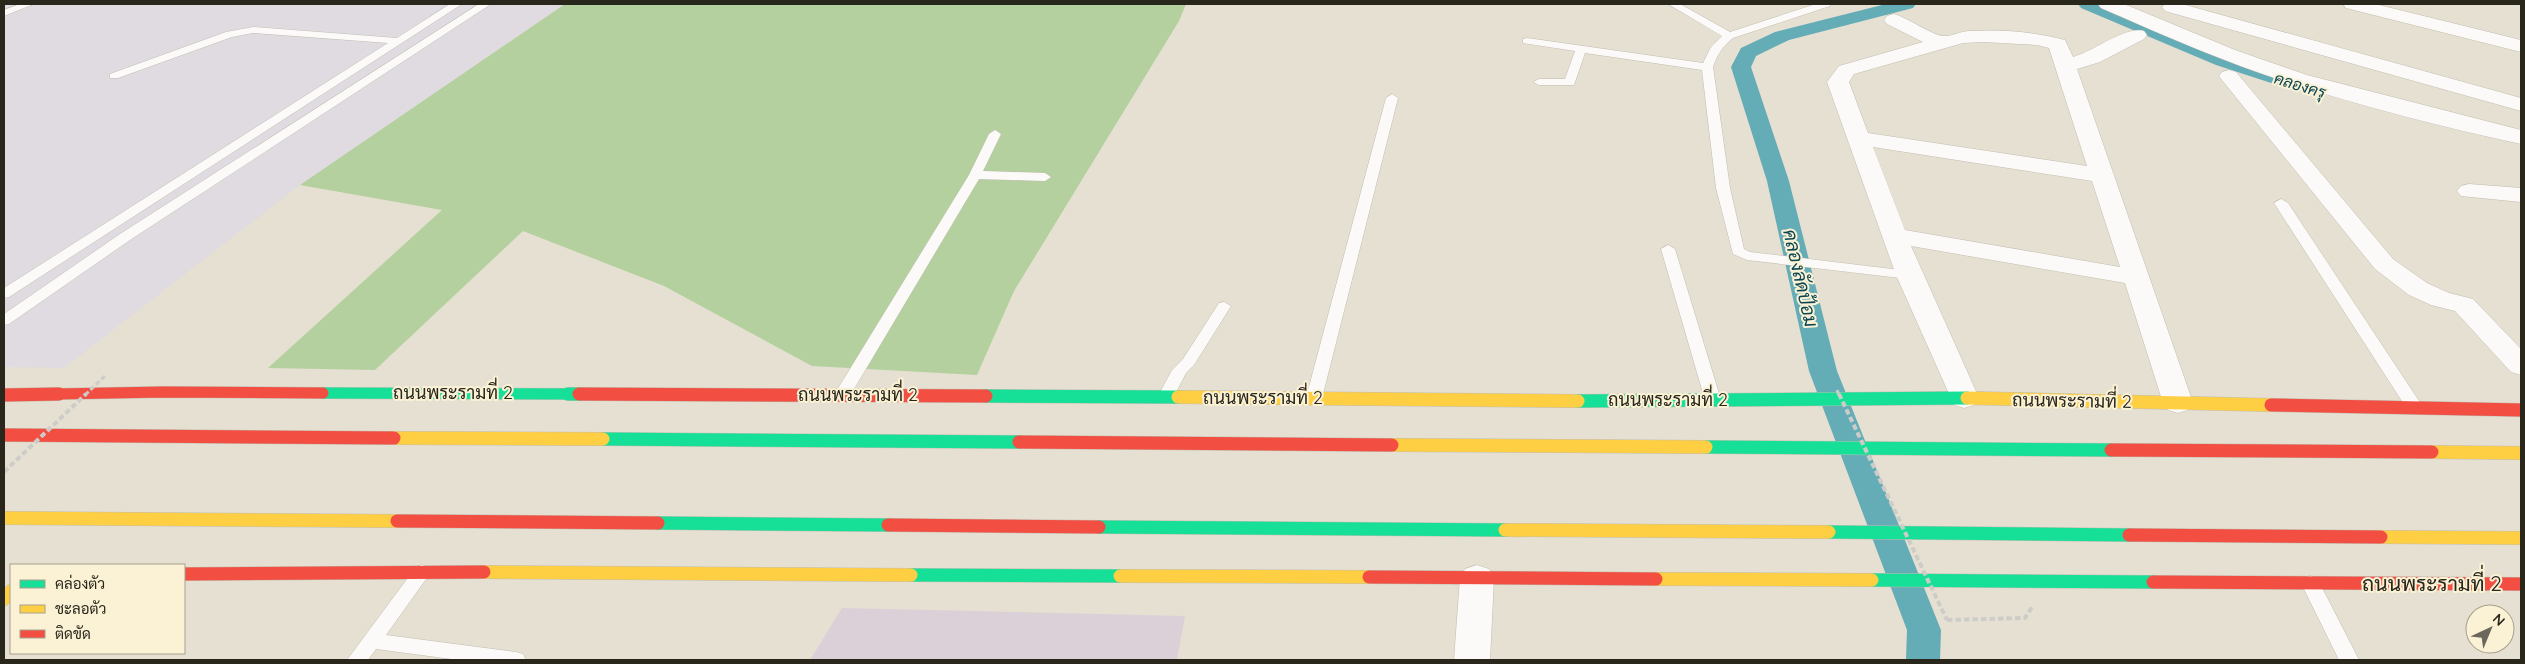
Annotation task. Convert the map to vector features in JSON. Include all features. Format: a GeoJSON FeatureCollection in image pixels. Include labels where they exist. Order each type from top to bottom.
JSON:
{"type":"FeatureCollection","features":[{"type":"Feature","properties":{"kind":"main road","name":"ถนนพระรามที่ 2"},"geometry":{"type":"LineString","coordinates":[[4,395],[173,392],[1314,398],[1523,401],[1964,398],[2521,410]]}},
{"type":"Feature","properties":{"kind":"main road"},"geometry":{"type":"LineString","coordinates":[[4,435],[2521,453]]}},
{"type":"Feature","properties":{"kind":"main road"},"geometry":{"type":"LineString","coordinates":[[4,518],[2521,538]]}},
{"type":"Feature","properties":{"kind":"main road"},"geometry":{"type":"LineString","coordinates":[[1968,534],[2344,549]]}},
{"type":"Feature","properties":{"kind":"main road","name":"ถนนพระรามที่ 2"},"geometry":{"type":"LineString","coordinates":[[185,574],[422,572],[2521,584]]}},
{"type":"Feature","properties":{"kind":"street"},"geometry":{"type":"LineString","coordinates":[[2108,4],[2219,51],[2270,69],[2363,97],[2521,137]]}},
{"type":"Feature","properties":{"kind":"street"},"geometry":{"type":"LineString","coordinates":[[2353,4],[2521,46]]}},
{"type":"Feature","properties":{"kind":"street"},"geometry":{"type":"LineString","coordinates":[[2172,7],[2521,105]]}},
{"type":"Feature","properties":{"kind":"street"},"geometry":{"type":"LineString","coordinates":[[1894,20],[1941,43]]}},
{"type":"Feature","properties":{"kind":"street"},"geometry":{"type":"LineString","coordinates":[[2065,66],[2093,58],[2137,35]]}},
{"type":"Feature","properties":{"kind":"street"},"geometry":{"type":"LineString","coordinates":[[1964,398],[1909,275],[1838,82],[1839,76],[1846,70],[1962,37],[1983,36],[2049,40],[2058,44],[2134,277],[2178,403]]}},
{"type":"Feature","properties":{"kind":"street"},"geometry":{"type":"LineString","coordinates":[[2229,76],[2384,264],[2418,289],[2464,305],[2521,366]]}},
{"type":"Feature","properties":{"kind":"street"},"geometry":{"type":"LineString","coordinates":[[1858,138],[2101,175]]}},
{"type":"Feature","properties":{"kind":"street"},"geometry":{"type":"LineString","coordinates":[[2469,191],[2521,195]]}},
{"type":"Feature","properties":{"kind":"street"},"geometry":{"type":"LineString","coordinates":[[1894,236],[2134,277]]}},
{"type":"Feature","properties":{"kind":"street"},"geometry":{"type":"LineString","coordinates":[[1472,660],[1477,578]]}},
{"type":"Feature","properties":{"kind":"lane"},"geometry":{"type":"LineString","coordinates":[[4,13],[29,4]]}},
{"type":"Feature","properties":{"kind":"lane"},"geometry":{"type":"LineString","coordinates":[[4,294],[457,4]]}},
{"type":"Feature","properties":{"kind":"lane"},"geometry":{"type":"LineString","coordinates":[[4,321],[126,237],[486,4]]}},
{"type":"Feature","properties":{"kind":"lane"},"geometry":{"type":"LineString","coordinates":[[1673,4],[1729,36]]}},
{"type":"Feature","properties":{"kind":"lane"},"geometry":{"type":"LineString","coordinates":[[1826,4],[1729,36],[1716,46],[1708,67],[1723,188],[1738,250],[1747,256],[1909,275]]}},
{"type":"Feature","properties":{"kind":"lane"},"geometry":{"type":"LineString","coordinates":[[114,76],[230,34],[253,30],[399,41]]}},
{"type":"Feature","properties":{"kind":"lane"},"geometry":{"type":"LineString","coordinates":[[1527,41],[1708,67]]}},
{"type":"Feature","properties":{"kind":"lane"},"geometry":{"type":"LineString","coordinates":[[1539,82],[1570,83],[1581,49]]}},
{"type":"Feature","properties":{"kind":"lane"},"geometry":{"type":"LineString","coordinates":[[1314,398],[1392,98]]}},
{"type":"Feature","properties":{"kind":"lane"},"geometry":{"type":"LineString","coordinates":[[280,116],[306,119]]}},
{"type":"Feature","properties":{"kind":"lane"},"geometry":{"type":"LineString","coordinates":[[842,395],[975,175],[995,134]]}},
{"type":"Feature","properties":{"kind":"lane"},"geometry":{"type":"LineString","coordinates":[[975,175],[1044,177]]}},
{"type":"Feature","properties":{"kind":"lane"},"geometry":{"type":"LineString","coordinates":[[2281,203],[2415,408]]}},
{"type":"Feature","properties":{"kind":"lane"},"geometry":{"type":"LineString","coordinates":[[1668,249],[1713,400]]}},
{"type":"Feature","properties":{"kind":"lane"},"geometry":{"type":"LineString","coordinates":[[1165,398],[1180,370],[1189,362],[1224,306]]}},
{"type":"Feature","properties":{"kind":"lane"},"geometry":{"type":"LineString","coordinates":[[357,660],[422,572]]}},
{"type":"Feature","properties":{"kind":"lane"},"geometry":{"type":"LineString","coordinates":[[2310,584],[2349,660]]}},
{"type":"Feature","properties":{"kind":"lane"},"geometry":{"type":"LineString","coordinates":[[371,641],[516,660]]}},
{"type":"Feature","properties":{"kind":"path"},"geometry":{"type":"LineString","coordinates":[[4,472],[106,375]]}},
{"type":"Feature","properties":{"kind":"path"},"geometry":{"type":"LineString","coordinates":[[1837,390],[1947,620],[2025,618],[2049,582]]}},
{"type":"Feature","properties":{"kind":"shaded area"},"geometry":{"type":"Polygon","coordinates":[[[4,4],[565,4],[300,185],[64,368],[4,367],[4,4]]]}},
{"type":"Feature","properties":{"kind":"green space"},"geometry":{"type":"Polygon","coordinates":[[[565,4],[1186,4],[1179,21],[1014,291],[977,375],[812,366],[664,286],[523,231],[375,370],[268,368],[442,210],[300,185],[565,4]]]}},
{"type":"Feature","properties":{"kind":"building"},"geometry":{"type":"Polygon","coordinates":[[[842,608],[1185,616],[1177,660],[810,660],[842,608]]]}},
{"type":"Feature","properties":{"kind":"waterway","name":"คลองลัดป้อม"},"geometry":{"type":"LineString","coordinates":[[1907,4],[1782,36],[1748,52],[1741,67],[1778,181],[1823,371],[1924,630],[1923,660]]}},
{"type":"Feature","properties":{"kind":"waterway","name":"คลองครุ"},"geometry":{"type":"LineString","coordinates":[[2087,4],[2223,61],[2293,84]]}},
{"type":"Feature","properties":{"kind":"traffic: fast"},"geometry":{"type":"LineString","coordinates":[[323,393],[579,394]]}},
{"type":"Feature","properties":{"kind":"traffic: fast"},"geometry":{"type":"LineString","coordinates":[[986,396],[1178,397]]}},
{"type":"Feature","properties":{"kind":"traffic: fast"},"geometry":{"type":"LineString","coordinates":[[1578,401],[1967,398]]}},
{"type":"Feature","properties":{"kind":"traffic: fast"},"geometry":{"type":"LineString","coordinates":[[603,439],[1019,442]]}},
{"type":"Feature","properties":{"kind":"traffic: fast"},"geometry":{"type":"LineString","coordinates":[[1706,447],[2111,450]]}},
{"type":"Feature","properties":{"kind":"traffic: fast"},"geometry":{"type":"LineString","coordinates":[[658,523],[888,525]]}},
{"type":"Feature","properties":{"kind":"traffic: fast"},"geometry":{"type":"LineString","coordinates":[[1099,527],[1505,530]]}},
{"type":"Feature","properties":{"kind":"traffic: fast"},"geometry":{"type":"LineString","coordinates":[[1829,532],[2129,535]]}},
{"type":"Feature","properties":{"kind":"traffic: fast"},"geometry":{"type":"LineString","coordinates":[[911,575],[1120,576]]}},
{"type":"Feature","properties":{"kind":"traffic: fast"},"geometry":{"type":"LineString","coordinates":[[1872,580],[2153,582]]}},
{"type":"Feature","properties":{"kind":"traffic: slow"},"geometry":{"type":"LineString","coordinates":[[1178,397],[1578,401]]}},
{"type":"Feature","properties":{"kind":"traffic: slow"},"geometry":{"type":"LineString","coordinates":[[1967,398],[2271,405]]}},
{"type":"Feature","properties":{"kind":"traffic: slow"},"geometry":{"type":"LineString","coordinates":[[394,438],[603,439]]}},
{"type":"Feature","properties":{"kind":"traffic: slow"},"geometry":{"type":"LineString","coordinates":[[1392,445],[1706,447]]}},
{"type":"Feature","properties":{"kind":"traffic: slow"},"geometry":{"type":"LineString","coordinates":[[2432,452],[2521,453]]}},
{"type":"Feature","properties":{"kind":"traffic: slow"},"geometry":{"type":"LineString","coordinates":[[4,518],[397,521]]}},
{"type":"Feature","properties":{"kind":"traffic: slow"},"geometry":{"type":"LineString","coordinates":[[1505,530],[1829,532]]}},
{"type":"Feature","properties":{"kind":"traffic: slow"},"geometry":{"type":"LineString","coordinates":[[2381,537],[2521,538]]}},
{"type":"Feature","properties":{"kind":"traffic: slow"},"geometry":{"type":"LineString","coordinates":[[484,572],[911,575]]}},
{"type":"Feature","properties":{"kind":"traffic: slow"},"geometry":{"type":"LineString","coordinates":[[1120,576],[1369,577]]}},
{"type":"Feature","properties":{"kind":"traffic: slow"},"geometry":{"type":"LineString","coordinates":[[1656,579],[1872,580]]}},
{"type":"Feature","properties":{"kind":"traffic: slow"},"geometry":{"type":"LineString","coordinates":[[4,599],[10,592]]}},
{"type":"Feature","properties":{"kind":"traffic: jam"},"geometry":{"type":"LineString","coordinates":[[4,395],[163,392],[323,393]]}},
{"type":"Feature","properties":{"kind":"traffic: jam"},"geometry":{"type":"LineString","coordinates":[[579,394],[986,396]]}},
{"type":"Feature","properties":{"kind":"traffic: jam"},"geometry":{"type":"LineString","coordinates":[[2271,405],[2521,410]]}},
{"type":"Feature","properties":{"kind":"traffic: jam"},"geometry":{"type":"LineString","coordinates":[[4,435],[394,438]]}},
{"type":"Feature","properties":{"kind":"traffic: jam"},"geometry":{"type":"LineString","coordinates":[[1019,442],[1392,445]]}},
{"type":"Feature","properties":{"kind":"traffic: jam"},"geometry":{"type":"LineString","coordinates":[[2111,450],[2432,452]]}},
{"type":"Feature","properties":{"kind":"traffic: jam"},"geometry":{"type":"LineString","coordinates":[[397,521],[658,523]]}},
{"type":"Feature","properties":{"kind":"traffic: jam"},"geometry":{"type":"LineString","coordinates":[[888,525],[1099,527]]}},
{"type":"Feature","properties":{"kind":"traffic: jam"},"geometry":{"type":"LineString","coordinates":[[2129,535],[2381,537]]}},
{"type":"Feature","properties":{"kind":"traffic: jam"},"geometry":{"type":"LineString","coordinates":[[185,574],[484,572]]}},
{"type":"Feature","properties":{"kind":"traffic: jam"},"geometry":{"type":"LineString","coordinates":[[1369,577],[1656,579]]}},
{"type":"Feature","properties":{"kind":"traffic: jam"},"geometry":{"type":"LineString","coordinates":[[2153,582],[2521,584]]}}]}
